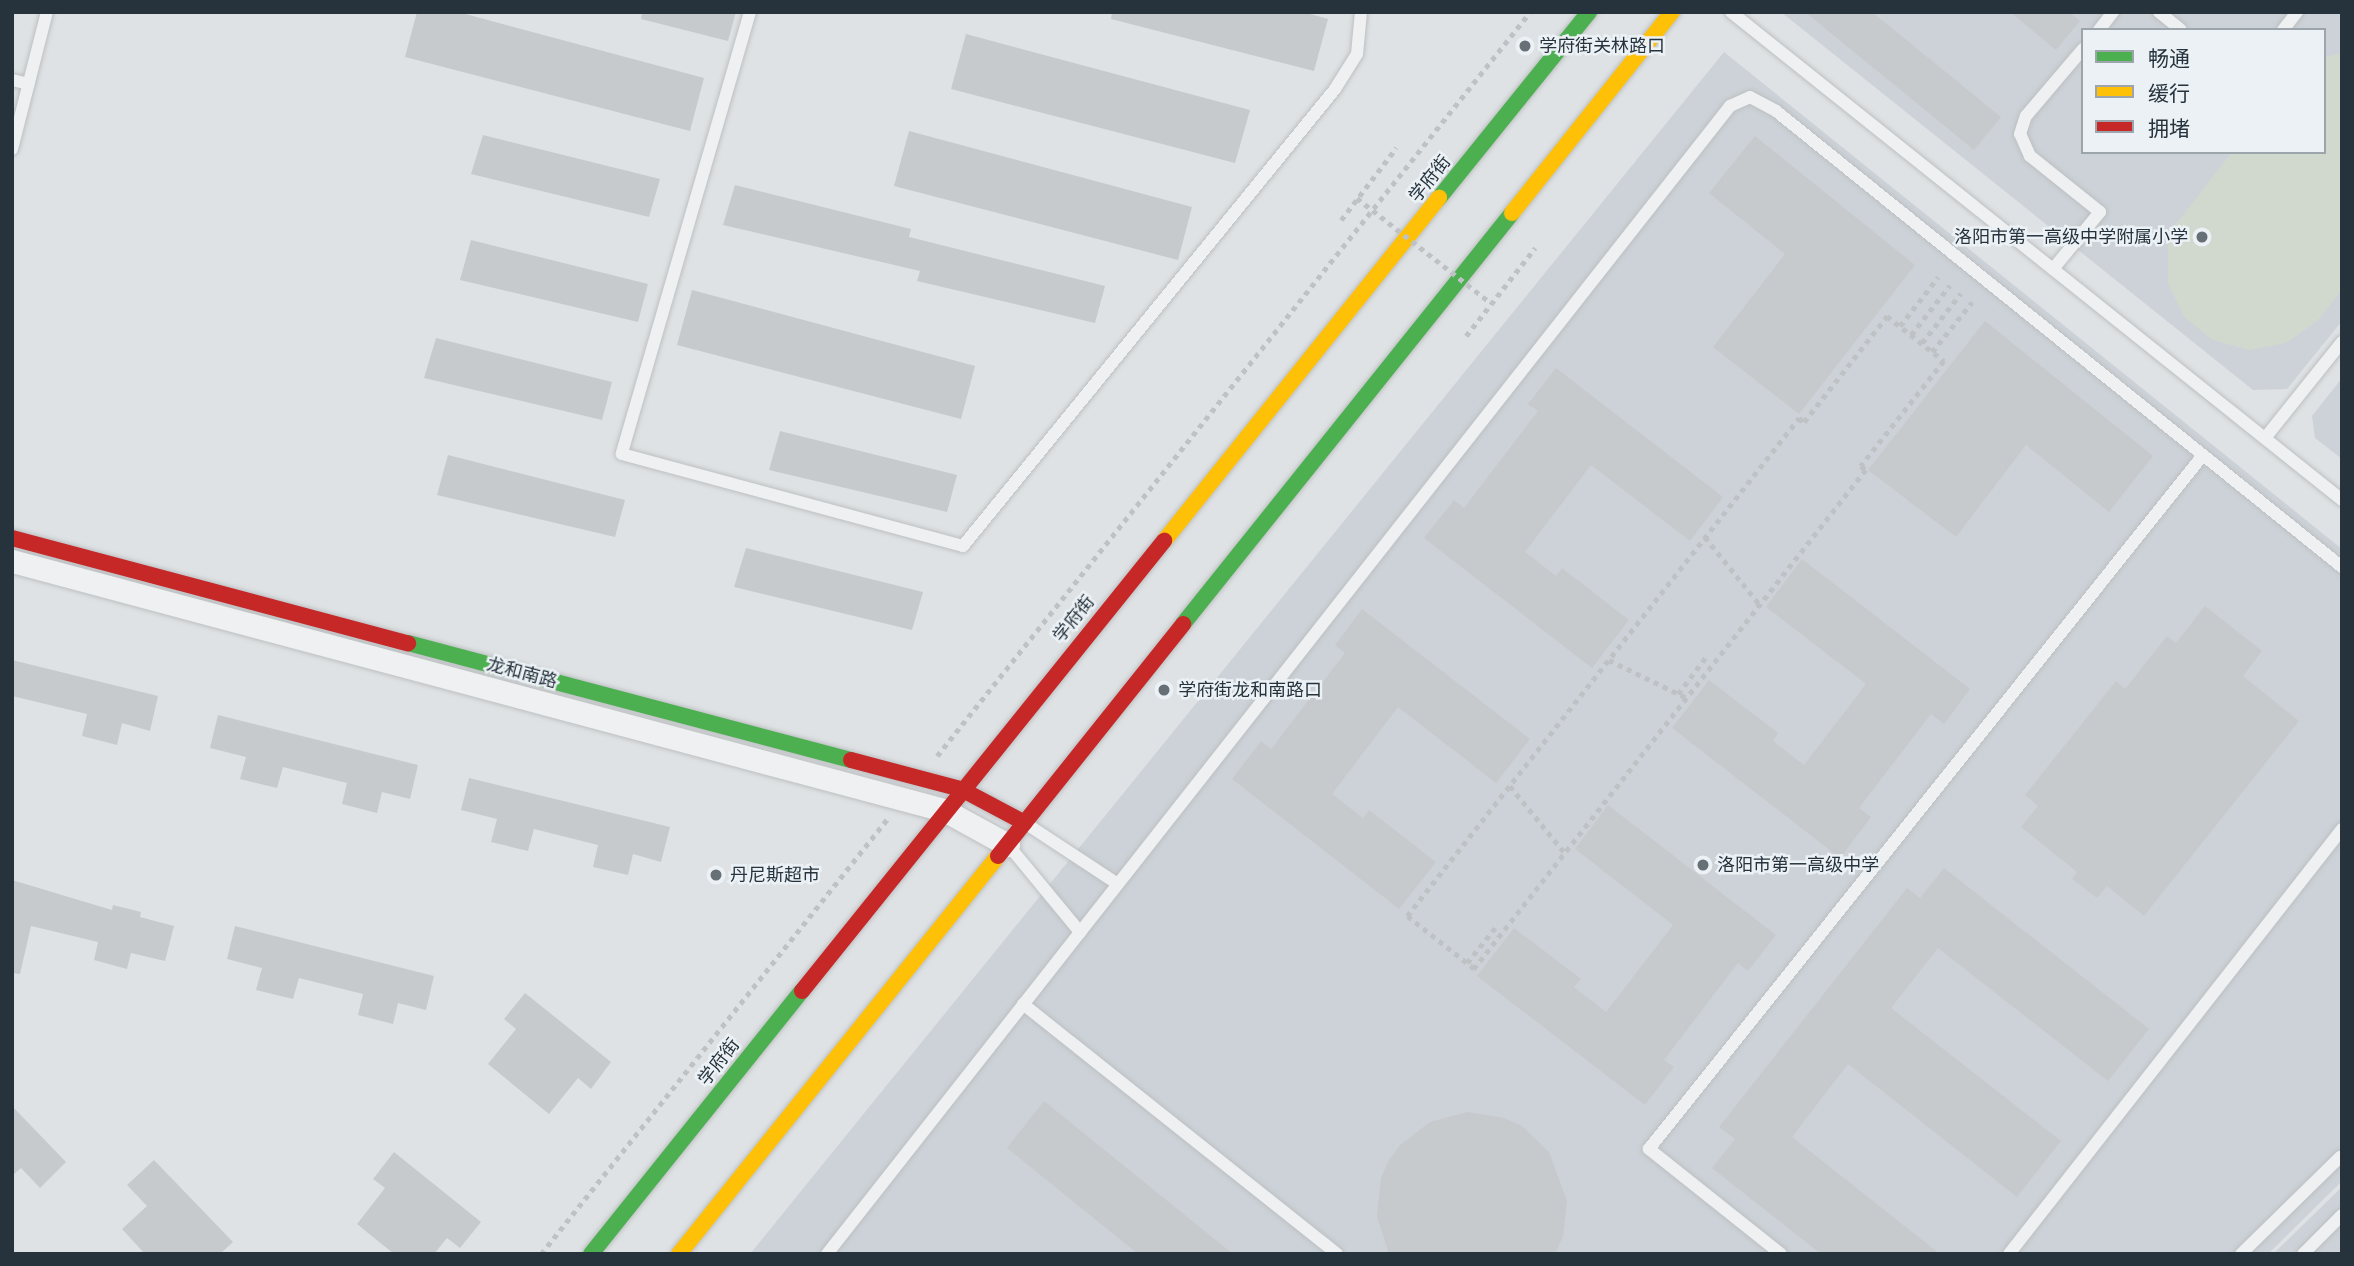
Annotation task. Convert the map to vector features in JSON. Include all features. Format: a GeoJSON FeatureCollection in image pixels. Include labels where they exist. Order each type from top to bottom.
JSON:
{"type":"FeatureCollection","features":[{"type":"Feature","properties":{"kind":"main road","name":"学府街"},"geometry":{"type":"LineString","coordinates":[[591,1254],[944,810],[1589,12]]}},
{"type":"Feature","properties":{"kind":"main road"},"geometry":{"type":"LineString","coordinates":[[679,1254],[1672,12]]}},
{"type":"Feature","properties":{"kind":"main road","name":"龙和南路"},"geometry":{"type":"LineString","coordinates":[[12,538],[961,789],[1025,823]]}},
{"type":"Feature","properties":{"kind":"street","name":"龙和南路"},"geometry":{"type":"LineString","coordinates":[[12,561],[944,810],[1008,845]]}},
{"type":"Feature","properties":{"kind":"lane"},"geometry":{"type":"LineString","coordinates":[[12,149],[47,12]]}},
{"type":"Feature","properties":{"kind":"lane"},"geometry":{"type":"LineString","coordinates":[[750,12],[622,454],[963,546],[1335,89],[1357,54],[1361,12]]}},
{"type":"Feature","properties":{"kind":"lane"},"geometry":{"type":"LineString","coordinates":[[1731,12],[2342,500]]}},
{"type":"Feature","properties":{"kind":"lane"},"geometry":{"type":"LineString","coordinates":[[2101,28],[2113,12]]}},
{"type":"Feature","properties":{"kind":"lane"},"geometry":{"type":"LineString","coordinates":[[2159,12],[2179,28]]}},
{"type":"Feature","properties":{"kind":"lane"},"geometry":{"type":"LineString","coordinates":[[2285,28],[2297,12]]}},
{"type":"Feature","properties":{"kind":"lane"},"geometry":{"type":"LineString","coordinates":[[2053,270],[2100,212],[2030,156],[2020,135],[2026,117],[2081,51]]}},
{"type":"Feature","properties":{"kind":"lane"},"geometry":{"type":"LineString","coordinates":[[12,80],[29,84]]}},
{"type":"Feature","properties":{"kind":"lane"},"geometry":{"type":"LineString","coordinates":[[827,1254],[1730,106],[1750,97],[1776,111],[2342,567]]}},
{"type":"Feature","properties":{"kind":"lane"},"geometry":{"type":"LineString","coordinates":[[2265,438],[2342,342]]}},
{"type":"Feature","properties":{"kind":"lane"},"geometry":{"type":"LineString","coordinates":[[1781,1254],[1649,1149],[2203,455]]}},
{"type":"Feature","properties":{"kind":"lane"},"geometry":{"type":"LineString","coordinates":[[1025,823],[1118,884]]}},
{"type":"Feature","properties":{"kind":"lane"},"geometry":{"type":"LineString","coordinates":[[2009,1254],[2342,829]]}},
{"type":"Feature","properties":{"kind":"lane"},"geometry":{"type":"LineString","coordinates":[[1008,845],[1080,932]]}},
{"type":"Feature","properties":{"kind":"lane"},"geometry":{"type":"LineString","coordinates":[[1024,1004],[1337,1254]]}},
{"type":"Feature","properties":{"kind":"lane"},"geometry":{"type":"LineString","coordinates":[[2241,1254],[2340,1157]]}},
{"type":"Feature","properties":{"kind":"lane"},"geometry":{"type":"LineString","coordinates":[[2303,1254],[2342,1215]]}},
{"type":"Feature","properties":{"kind":"path"},"geometry":{"type":"LineString","coordinates":[[920,779],[1530,12]]}},
{"type":"Feature","properties":{"kind":"path"},"geometry":{"type":"LineString","coordinates":[[1341,220],[1396,148]]}},
{"type":"Feature","properties":{"kind":"path"},"geometry":{"type":"LineString","coordinates":[[1357,198],[1491,303]]}},
{"type":"Feature","properties":{"kind":"path"},"geometry":{"type":"LineString","coordinates":[[1466,336],[1535,248]]}},
{"type":"Feature","properties":{"kind":"path"},"geometry":{"type":"LineString","coordinates":[[1900,326],[1938,277]]}},
{"type":"Feature","properties":{"kind":"path"},"geometry":{"type":"LineString","coordinates":[[1911,335],[1950,285]]}},
{"type":"Feature","properties":{"kind":"path"},"geometry":{"type":"LineString","coordinates":[[1922,343],[1961,293]]}},
{"type":"Feature","properties":{"kind":"path"},"geometry":{"type":"LineString","coordinates":[[1932,352],[1972,302]]}},
{"type":"Feature","properties":{"kind":"path"},"geometry":{"type":"LineString","coordinates":[[1887,316],[1900,326],[1944,361],[1861,466],[1866,470],[1474,969],[1407,916],[1705,537],[1887,316]]}},
{"type":"Feature","properties":{"kind":"path"},"geometry":{"type":"LineString","coordinates":[[1705,537],[1760,605]]}},
{"type":"Feature","properties":{"kind":"path"},"geometry":{"type":"LineString","coordinates":[[1678,694],[1708,654]]}},
{"type":"Feature","properties":{"kind":"path"},"geometry":{"type":"LineString","coordinates":[[1609,660],[1687,698]]}},
{"type":"Feature","properties":{"kind":"path"},"geometry":{"type":"LineString","coordinates":[[1510,786],[1565,853]]}},
{"type":"Feature","properties":{"kind":"path"},"geometry":{"type":"LineString","coordinates":[[541,1254],[903,799]]}},
{"type":"Feature","properties":{"kind":"path"},"geometry":{"type":"LineString","coordinates":[[1467,963],[1494,928]]}},
{"type":"Feature","properties":{"kind":"shaded area","name":"洛阳市第一高级中学附属小学"},"geometry":{"type":"Polygon","coordinates":[[[1781,12],[2342,12],[2342,321],[2287,389],[2253,390],[1781,12]]]}},
{"type":"Feature","properties":{"kind":"shaded area","name":"洛阳市第一高级中学"},"geometry":{"type":"Polygon","coordinates":[[[1724,52],[2342,549],[2342,1181],[2268,1254],[750,1254],[1724,52]]]}},
{"type":"Feature","properties":{"kind":"shaded area"},"geometry":{"type":"Polygon","coordinates":[[[2342,53],[2342,290],[2317,321],[2286,343],[2249,350],[2213,340],[2184,317],[2168,283],[2168,246],[2173,228],[2230,154],[2326,154],[2326,57],[2342,53]]]}},
{"type":"Feature","properties":{"kind":"shaded area"},"geometry":{"type":"Polygon","coordinates":[[[2342,378],[2342,459],[2315,438],[2312,416],[2342,378]]]}},
{"type":"Feature","properties":{"kind":"shaded area"},"geometry":{"type":"Polygon","coordinates":[[[2342,1187],[2342,1254],[2273,1254],[2342,1187]]]}},
{"type":"Feature","properties":{"kind":"building"},"geometry":{"type":"Polygon","coordinates":[[[417,12],[458,12],[704,78],[690,131],[405,57],[417,12]]]}},
{"type":"Feature","properties":{"kind":"building"},"geometry":{"type":"Polygon","coordinates":[[[642,12],[736,12],[728,41],[641,19],[642,12]]]}},
{"type":"Feature","properties":{"kind":"building"},"geometry":{"type":"Polygon","coordinates":[[[1112,12],[1303,12],[1328,19],[1314,71],[1111,19],[1112,12]]]}},
{"type":"Feature","properties":{"kind":"building"},"geometry":{"type":"Polygon","coordinates":[[[1805,12],[1872,12],[2001,117],[1974,150],[1805,12]]]}},
{"type":"Feature","properties":{"kind":"building"},"geometry":{"type":"Polygon","coordinates":[[[2010,12],[2069,12],[2080,21],[2056,50],[2010,12]]]}},
{"type":"Feature","properties":{"kind":"building"},"geometry":{"type":"Polygon","coordinates":[[[966,34],[1250,110],[1235,163],[951,89],[966,34]]]}},
{"type":"Feature","properties":{"kind":"building"},"geometry":{"type":"Polygon","coordinates":[[[909,131],[1192,207],[1178,260],[894,186],[909,131]]]}},
{"type":"Feature","properties":{"kind":"building"},"geometry":{"type":"Polygon","coordinates":[[[483,135],[660,179],[649,217],[471,174],[483,135]]]}},
{"type":"Feature","properties":{"kind":"building"},"geometry":{"type":"Polygon","coordinates":[[[1755,136],[1915,265],[1799,414],[1713,347],[1785,254],[1709,193],[1755,136]]]}},
{"type":"Feature","properties":{"kind":"building"},"geometry":{"type":"Polygon","coordinates":[[[735,185],[911,229],[909,237],[1105,286],[1095,323],[917,281],[920,271],[723,225],[735,185]]]}},
{"type":"Feature","properties":{"kind":"building"},"geometry":{"type":"Polygon","coordinates":[[[471,240],[648,284],[638,322],[460,280],[471,240]]]}},
{"type":"Feature","properties":{"kind":"building"},"geometry":{"type":"Polygon","coordinates":[[[692,290],[975,366],[961,419],[677,345],[692,290]]]}},
{"type":"Feature","properties":{"kind":"building"},"geometry":{"type":"Polygon","coordinates":[[[1985,321],[2153,456],[2109,512],[2026,445],[1956,537],[1868,470],[1985,321]]]}},
{"type":"Feature","properties":{"kind":"building"},"geometry":{"type":"Polygon","coordinates":[[[436,338],[612,382],[602,420],[424,378],[436,338]]]}},
{"type":"Feature","properties":{"kind":"building"},"geometry":{"type":"Polygon","coordinates":[[[1556,368],[1723,497],[1690,541],[1591,465],[1525,552],[1556,576],[1562,568],[1629,620],[1592,668],[1424,538],[1454,500],[1464,508],[1538,411],[1528,404],[1556,368]]]}},
{"type":"Feature","properties":{"kind":"building"},"geometry":{"type":"Polygon","coordinates":[[[780,431],[957,475],[947,512],[769,470],[780,431]]]}},
{"type":"Feature","properties":{"kind":"building"},"geometry":{"type":"Polygon","coordinates":[[[448,455],[625,500],[615,537],[437,495],[448,455]]]}},
{"type":"Feature","properties":{"kind":"building"},"geometry":{"type":"Polygon","coordinates":[[[746,548],[923,592],[912,630],[734,587],[746,548]]]}},
{"type":"Feature","properties":{"kind":"building"},"geometry":{"type":"Polygon","coordinates":[[[1802,559],[1970,689],[1944,724],[1931,714],[1859,808],[1871,817],[1840,858],[1672,728],[1709,680],[1778,733],[1773,741],[1804,765],[1866,684],[1766,607],[1802,559]]]}},
{"type":"Feature","properties":{"kind":"building"},"geometry":{"type":"Polygon","coordinates":[[[2205,606],[2262,651],[2243,676],[2299,721],[2144,916],[2107,886],[2097,898],[2072,879],[2077,872],[2021,827],[2038,806],[2025,795],[2116,681],[2125,689],[2167,636],[2176,643],[2205,606]]]}},
{"type":"Feature","properties":{"kind":"building"},"geometry":{"type":"Polygon","coordinates":[[[1362,609],[1530,739],[1496,783],[1398,707],[1332,794],[1363,818],[1369,810],[1436,862],[1399,909],[1232,779],[1261,741],[1271,749],[1345,653],[1335,645],[1362,609]]]}},
{"type":"Feature","properties":{"kind":"building"},"geometry":{"type":"Polygon","coordinates":[[[12,660],[158,696],[150,731],[122,723],[117,745],[82,736],[87,714],[12,696],[12,660]]]}},
{"type":"Feature","properties":{"kind":"building"},"geometry":{"type":"Polygon","coordinates":[[[218,715],[418,765],[410,799],[382,792],[377,813],[342,804],[347,783],[283,767],[277,788],[240,779],[246,757],[210,748],[218,715]]]}},
{"type":"Feature","properties":{"kind":"building"},"geometry":{"type":"Polygon","coordinates":[[[469,778],[670,827],[661,862],[633,854],[628,875],[593,867],[598,845],[534,829],[528,851],[491,842],[497,819],[461,810],[469,778]]]}},
{"type":"Feature","properties":{"kind":"building"},"geometry":{"type":"Polygon","coordinates":[[[1608,805],[1776,935],[1748,971],[1738,963],[1664,1060],[1674,1067],[1645,1105],[1477,976],[1514,928],[1581,979],[1574,987],[1606,1012],[1673,925],[1575,849],[1608,805]]]}},
{"type":"Feature","properties":{"kind":"building"},"geometry":{"type":"Polygon","coordinates":[[[1944,868],[2149,1029],[2108,1081],[1938,948],[1891,1008],[2061,1141],[2017,1197],[1848,1064],[1792,1137],[1940,1254],[1821,1254],[1712,1168],[1735,1139],[1719,1127],[1907,888],[1920,898],[1944,868]]]}},
{"type":"Feature","properties":{"kind":"building"},"geometry":{"type":"Polygon","coordinates":[[[12,880],[112,910],[113,905],[141,912],[140,917],[174,926],[165,961],[131,953],[127,969],[94,960],[98,942],[31,926],[20,974],[12,973],[12,880]]]}},
{"type":"Feature","properties":{"kind":"building"},"geometry":{"type":"Polygon","coordinates":[[[235,926],[434,976],[426,1010],[398,1003],[393,1024],[358,1015],[363,994],[299,978],[293,999],[256,990],[262,968],[227,959],[235,926]]]}},
{"type":"Feature","properties":{"kind":"building"},"geometry":{"type":"Polygon","coordinates":[[[525,993],[611,1062],[591,1089],[578,1078],[549,1114],[488,1064],[516,1029],[504,1019],[525,993]]]}},
{"type":"Feature","properties":{"kind":"building"},"geometry":{"type":"Polygon","coordinates":[[[1044,1101],[1233,1254],[1138,1254],[1007,1148],[1044,1101]]]}},
{"type":"Feature","properties":{"kind":"building"},"geometry":{"type":"Polygon","coordinates":[[[12,1106],[66,1162],[40,1188],[21,1168],[12,1176],[12,1106]]]}},
{"type":"Feature","properties":{"kind":"building"},"geometry":{"type":"Polygon","coordinates":[[[1467,1112],[1504,1118],[1522,1126],[1549,1152],[1567,1201],[1563,1236],[1555,1254],[1389,1254],[1377,1216],[1381,1178],[1389,1160],[1400,1145],[1430,1122],[1467,1112]]]}},
{"type":"Feature","properties":{"kind":"building"},"geometry":{"type":"Polygon","coordinates":[[[394,1152],[481,1222],[460,1248],[447,1238],[434,1254],[394,1254],[357,1224],[385,1188],[373,1179],[394,1152]]]}},
{"type":"Feature","properties":{"kind":"building"},"geometry":{"type":"Polygon","coordinates":[[[154,1160],[233,1242],[220,1254],[145,1254],[122,1229],[147,1206],[127,1185],[154,1160]]]}},
{"type":"Feature","properties":{"kind":"traffic: fast"},"geometry":{"type":"LineString","coordinates":[[1439,198],[1589,12]]}},
{"type":"Feature","properties":{"kind":"traffic: fast"},"geometry":{"type":"LineString","coordinates":[[1183,624],[1512,213]]}},
{"type":"Feature","properties":{"kind":"traffic: fast"},"geometry":{"type":"LineString","coordinates":[[408,643],[851,760]]}},
{"type":"Feature","properties":{"kind":"traffic: fast"},"geometry":{"type":"LineString","coordinates":[[591,1254],[802,991]]}},
{"type":"Feature","properties":{"kind":"traffic: slow"},"geometry":{"type":"LineString","coordinates":[[1512,213],[1672,12]]}},
{"type":"Feature","properties":{"kind":"traffic: slow"},"geometry":{"type":"LineString","coordinates":[[1164,541],[1439,198]]}},
{"type":"Feature","properties":{"kind":"traffic: slow"},"geometry":{"type":"LineString","coordinates":[[679,1254],[998,856]]}},
{"type":"Feature","properties":{"kind":"traffic: jam"},"geometry":{"type":"LineString","coordinates":[[12,538],[408,643]]}},
{"type":"Feature","properties":{"kind":"traffic: jam"},"geometry":{"type":"LineString","coordinates":[[802,991],[1164,541]]}},
{"type":"Feature","properties":{"kind":"traffic: jam"},"geometry":{"type":"LineString","coordinates":[[998,856],[1183,624]]}},
{"type":"Feature","properties":{"kind":"traffic: jam"},"geometry":{"type":"LineString","coordinates":[[851,760],[961,789],[1025,823]]}},
{"type":"Feature","properties":{"kind":"place","name":"学府街关林路口"},"geometry":{"type":"Point","coordinates":[1525,46]}},
{"type":"Feature","properties":{"kind":"place","name":"洛阳市第一高级中学附属小学"},"geometry":{"type":"Point","coordinates":[2202,237]}},
{"type":"Feature","properties":{"kind":"place","name":"学府街龙和南路口"},"geometry":{"type":"Point","coordinates":[1164,690]}},
{"type":"Feature","properties":{"kind":"place","name":"洛阳市第一高级中学"},"geometry":{"type":"Point","coordinates":[1703,865]}},
{"type":"Feature","properties":{"kind":"place","name":"丹尼斯超市"},"geometry":{"type":"Point","coordinates":[716,875]}}]}
